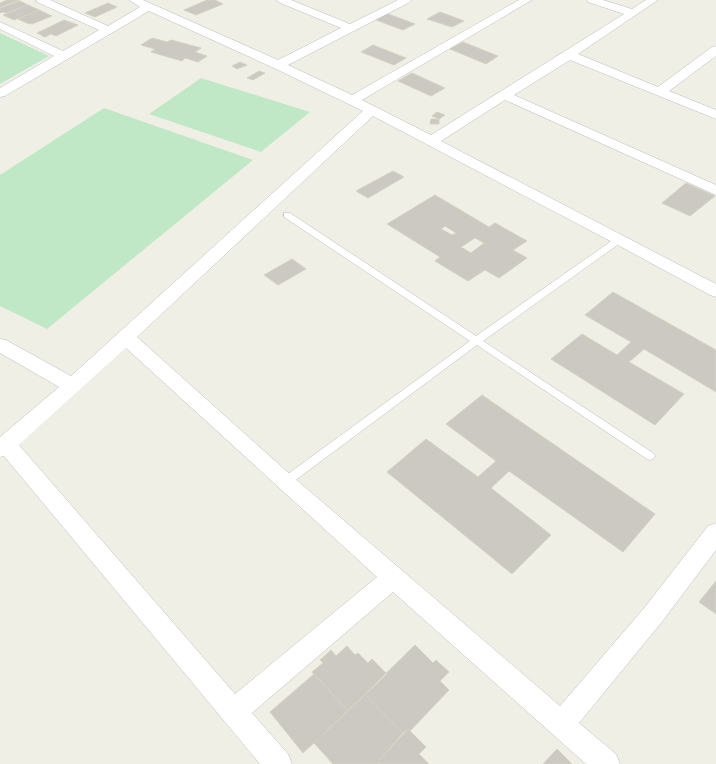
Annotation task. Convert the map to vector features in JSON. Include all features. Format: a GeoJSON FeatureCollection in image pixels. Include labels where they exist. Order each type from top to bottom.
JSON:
{"type":"FeatureCollection","features":[{"type":"Feature","properties":{"kind":"street"},"geometry":{"type":"LineString","coordinates":[[41,0],[108,30]]}},
{"type":"Feature","properties":{"kind":"street"},"geometry":{"type":"LineString","coordinates":[[134,0],[278,65],[372,110],[430,142],[620,239],[716,291]]}},
{"type":"Feature","properties":{"kind":"street"},"geometry":{"type":"LineString","coordinates":[[282,0],[350,28]]}},
{"type":"Feature","properties":{"kind":"street"},"geometry":{"type":"LineString","coordinates":[[278,65],[406,0]]}},
{"type":"Feature","properties":{"kind":"street"},"geometry":{"type":"LineString","coordinates":[[351,101],[527,0]]}},
{"type":"Feature","properties":{"kind":"street"},"geometry":{"type":"LineString","coordinates":[[592,0],[633,13]]}},
{"type":"Feature","properties":{"kind":"street"},"geometry":{"type":"LineString","coordinates":[[430,142],[569,55],[653,0]]}},
{"type":"Feature","properties":{"kind":"street"},"geometry":{"type":"LineString","coordinates":[[0,93],[148,7]]}},
{"type":"Feature","properties":{"kind":"street"},"geometry":{"type":"LineString","coordinates":[[0,25],[63,56]]}},
{"type":"Feature","properties":{"kind":"street"},"geometry":{"type":"LineString","coordinates":[[659,92],[713,54]]}},
{"type":"Feature","properties":{"kind":"street"},"geometry":{"type":"LineString","coordinates":[[569,55],[716,115]]}},
{"type":"Feature","properties":{"kind":"street"},"geometry":{"type":"LineString","coordinates":[[504,95],[716,191]]}},
{"type":"Feature","properties":{"kind":"street"},"geometry":{"type":"LineString","coordinates":[[278,764],[3,446],[73,386],[372,110]]}},
{"type":"Feature","properties":{"kind":"street"},"geometry":{"type":"LineString","coordinates":[[125,337],[285,482],[606,764]]}},
{"type":"Feature","properties":{"kind":"street"},"geometry":{"type":"LineString","coordinates":[[0,345],[73,386]]}},
{"type":"Feature","properties":{"kind":"street"},"geometry":{"type":"LineString","coordinates":[[561,725],[653,615],[716,533]]}},
{"type":"Feature","properties":{"kind":"street"},"geometry":{"type":"LineString","coordinates":[[233,712],[394,577]]}},
{"type":"Feature","properties":{"kind":"lane"},"geometry":{"type":"LineString","coordinates":[[287,215],[650,456]]}},
{"type":"Feature","properties":{"kind":"lane"},"geometry":{"type":"LineString","coordinates":[[285,482],[476,341],[620,239]]}},
{"type":"Feature","properties":{"kind":"green space"},"geometry":{"type":"Polygon","coordinates":[[[0,33],[49,56],[0,84],[0,33]]]}},
{"type":"Feature","properties":{"kind":"green space"},"geometry":{"type":"Polygon","coordinates":[[[201,78],[310,112],[261,152],[149,114],[201,78]]]}},
{"type":"Feature","properties":{"kind":"green space"},"geometry":{"type":"Polygon","coordinates":[[[104,108],[253,160],[47,329],[0,306],[0,175],[104,108]]]}},
{"type":"Feature","properties":{"kind":"building"},"geometry":{"type":"Polygon","coordinates":[[[7,0],[20,0],[0,7],[0,3],[7,0]]]}},
{"type":"Feature","properties":{"kind":"building"},"geometry":{"type":"Polygon","coordinates":[[[207,0],[215,0],[223,4],[196,15],[184,10],[207,0]]]}},
{"type":"Feature","properties":{"kind":"building"},"geometry":{"type":"Polygon","coordinates":[[[20,1],[28,5],[6,13],[0,13],[0,8],[20,1]]]}},
{"type":"Feature","properties":{"kind":"building"},"geometry":{"type":"Polygon","coordinates":[[[108,3],[117,7],[95,17],[85,13],[108,3]]]}},
{"type":"Feature","properties":{"kind":"building"},"geometry":{"type":"Polygon","coordinates":[[[28,5],[39,10],[14,20],[3,15],[28,5]]]}},
{"type":"Feature","properties":{"kind":"building"},"geometry":{"type":"Polygon","coordinates":[[[39,10],[52,16],[32,24],[18,19],[39,10]]]}},
{"type":"Feature","properties":{"kind":"building"},"geometry":{"type":"Polygon","coordinates":[[[383,12],[415,24],[403,30],[371,18],[383,12]]]}},
{"type":"Feature","properties":{"kind":"building"},"geometry":{"type":"Polygon","coordinates":[[[440,12],[464,21],[452,27],[427,19],[440,12]]]}},
{"type":"Feature","properties":{"kind":"building"},"geometry":{"type":"Polygon","coordinates":[[[64,20],[78,25],[56,36],[51,34],[45,37],[37,33],[64,20]]]}},
{"type":"Feature","properties":{"kind":"building"},"geometry":{"type":"Polygon","coordinates":[[[152,38],[167,42],[171,40],[201,48],[195,52],[207,56],[198,62],[185,58],[182,61],[151,52],[155,49],[141,45],[152,38]]]}},
{"type":"Feature","properties":{"kind":"building"},"geometry":{"type":"Polygon","coordinates":[[[463,42],[498,56],[486,64],[450,49],[463,42]]]}},
{"type":"Feature","properties":{"kind":"building"},"geometry":{"type":"Polygon","coordinates":[[[373,45],[406,58],[394,65],[361,52],[373,45]]]}},
{"type":"Feature","properties":{"kind":"building"},"geometry":{"type":"Polygon","coordinates":[[[240,62],[247,65],[237,69],[232,66],[240,62]]]}},
{"type":"Feature","properties":{"kind":"building"},"geometry":{"type":"Polygon","coordinates":[[[259,71],[265,73],[253,80],[247,78],[259,71]]]}},
{"type":"Feature","properties":{"kind":"building"},"geometry":{"type":"Polygon","coordinates":[[[412,73],[445,88],[431,96],[398,81],[412,73]]]}},
{"type":"Feature","properties":{"kind":"building"},"geometry":{"type":"Polygon","coordinates":[[[437,112],[445,115],[439,119],[432,116],[437,112]]]}},
{"type":"Feature","properties":{"kind":"building"},"geometry":{"type":"Polygon","coordinates":[[[431,119],[439,119],[439,124],[430,124],[431,119]]]}},
{"type":"Feature","properties":{"kind":"building"},"geometry":{"type":"Polygon","coordinates":[[[393,171],[404,177],[368,198],[356,191],[393,171]]]}},
{"type":"Feature","properties":{"kind":"building"},"geometry":{"type":"Polygon","coordinates":[[[686,183],[715,196],[690,216],[662,203],[686,183]]]}},
{"type":"Feature","properties":{"kind":"building"},"geometry":{"type":"Polygon","coordinates":[[[435,195],[489,227],[495,223],[527,241],[513,250],[527,258],[499,278],[485,270],[468,281],[435,261],[440,257],[387,224],[435,195]],[[445,226],[441,229],[452,235],[456,233],[445,226]],[[475,238],[461,247],[471,253],[484,243],[475,238]]]}},
{"type":"Feature","properties":{"kind":"building"},"geometry":{"type":"Polygon","coordinates":[[[292,259],[306,269],[278,285],[264,275],[292,259]]]}},
{"type":"Feature","properties":{"kind":"building"},"geometry":{"type":"Polygon","coordinates":[[[613,292],[716,350],[716,392],[644,349],[629,362],[684,394],[655,425],[551,359],[582,334],[617,355],[631,342],[585,315],[613,292]]]}},
{"type":"Feature","properties":{"kind":"building"},"geometry":{"type":"Polygon","coordinates":[[[482,395],[655,514],[623,552],[509,471],[491,488],[551,535],[512,574],[387,472],[426,439],[478,477],[496,461],[446,424],[482,395]]]}},
{"type":"Feature","properties":{"kind":"building"},"geometry":{"type":"Polygon","coordinates":[[[716,581],[716,614],[699,602],[716,581]]]}},
{"type":"Feature","properties":{"kind":"building"},"geometry":{"type":"Polygon","coordinates":[[[415,645],[433,663],[436,660],[449,672],[440,681],[449,690],[410,731],[408,729],[403,733],[365,694],[415,645]]]}},
{"type":"Feature","properties":{"kind":"building"},"geometry":{"type":"Polygon","coordinates":[[[347,646],[355,655],[358,653],[368,663],[372,659],[387,674],[348,711],[312,672],[323,663],[320,660],[331,650],[336,656],[347,646]]]}},
{"type":"Feature","properties":{"kind":"building"},"geometry":{"type":"Polygon","coordinates":[[[314,674],[348,711],[303,753],[270,712],[314,674]]]}},
{"type":"Feature","properties":{"kind":"building"},"geometry":{"type":"Polygon","coordinates":[[[365,694],[403,733],[376,764],[333,764],[314,743],[365,694]]]}},
{"type":"Feature","properties":{"kind":"building"},"geometry":{"type":"Polygon","coordinates":[[[408,729],[426,747],[419,754],[429,764],[376,764],[408,729]]]}},
{"type":"Feature","properties":{"kind":"building"},"geometry":{"type":"Polygon","coordinates":[[[557,749],[572,764],[543,764],[557,749]]]}}]}
